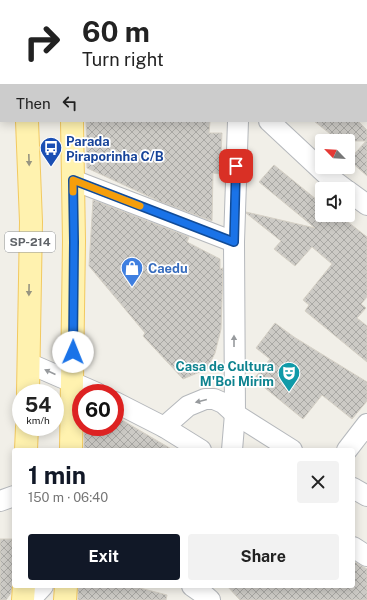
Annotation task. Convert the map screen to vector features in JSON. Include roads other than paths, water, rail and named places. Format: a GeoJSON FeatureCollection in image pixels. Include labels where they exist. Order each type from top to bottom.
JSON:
{"type":"FeatureCollection","features":[{"type":"Feature","properties":{"kind":"main road","name":"SP-214"},"geometry":{"type":"LineString","coordinates":[[27,122],[30,222],[28,384]]}},
{"type":"Feature","properties":{"kind":"main road","name":"SP-214"},"geometry":{"type":"LineString","coordinates":[[71,448],[74,242],[72,122]]}},
{"type":"Feature","properties":{"kind":"main road"},"geometry":{"type":"LineString","coordinates":[[26,448],[27,436]]}},
{"type":"Feature","properties":{"kind":"main road"},"geometry":{"type":"LineString","coordinates":[[23,600],[24,588]]}},
{"type":"Feature","properties":{"kind":"main road"},"geometry":{"type":"LineString","coordinates":[[65,600],[66,588]]}},
{"type":"Feature","properties":{"kind":"street"},"geometry":{"type":"LineString","coordinates":[[232,448],[235,414],[234,242],[238,122]]}},
{"type":"Feature","properties":{"kind":"street"},"geometry":{"type":"LineString","coordinates":[[270,122],[336,182]]}},
{"type":"Feature","properties":{"kind":"street"},"geometry":{"type":"LineString","coordinates":[[73,180],[234,242]]}},
{"type":"Feature","properties":{"kind":"street"},"geometry":{"type":"LineString","coordinates":[[355,197],[367,206]]}},
{"type":"Feature","properties":{"kind":"street"},"geometry":{"type":"LineString","coordinates":[[28,363],[77,384]]}},
{"type":"Feature","properties":{"kind":"street"},"geometry":{"type":"LineString","coordinates":[[164,427],[188,406],[205,399],[214,399],[223,403],[235,414],[289,448]]}},
{"type":"Feature","properties":{"kind":"street"},"geometry":{"type":"LineString","coordinates":[[124,407],[164,427],[198,448]]}},
{"type":"Feature","properties":{"kind":"street"},"geometry":{"type":"LineString","coordinates":[[349,448],[367,424]]}},
{"type":"Feature","properties":{"kind":"street"},"geometry":{"type":"LineString","coordinates":[[355,489],[367,496]]}},
{"type":"Feature","properties":{"kind":"street"},"geometry":{"type":"LineString","coordinates":[[0,501],[12,497]]}},
{"type":"Feature","properties":{"kind":"street"},"geometry":{"type":"LineString","coordinates":[[355,548],[367,556]]}},
{"type":"Feature","properties":{"kind":"street"},"geometry":{"type":"LineString","coordinates":[[30,600],[41,588]]}},
{"type":"Feature","properties":{"kind":"street"},"geometry":{"type":"LineString","coordinates":[[195,588],[210,600]]}},
{"type":"Feature","properties":{"kind":"place","name":"Parada Piraporinha C/B"},"geometry":{"type":"Point","coordinates":[51,168]}},
{"type":"Feature","properties":{"kind":"place","name":"Caedu"},"geometry":{"type":"Point","coordinates":[132,288]}},
{"type":"Feature","properties":{"kind":"place","name":"Casa de Cultura M'Boi Mirim"},"geometry":{"type":"Point","coordinates":[289,392]}}]}
